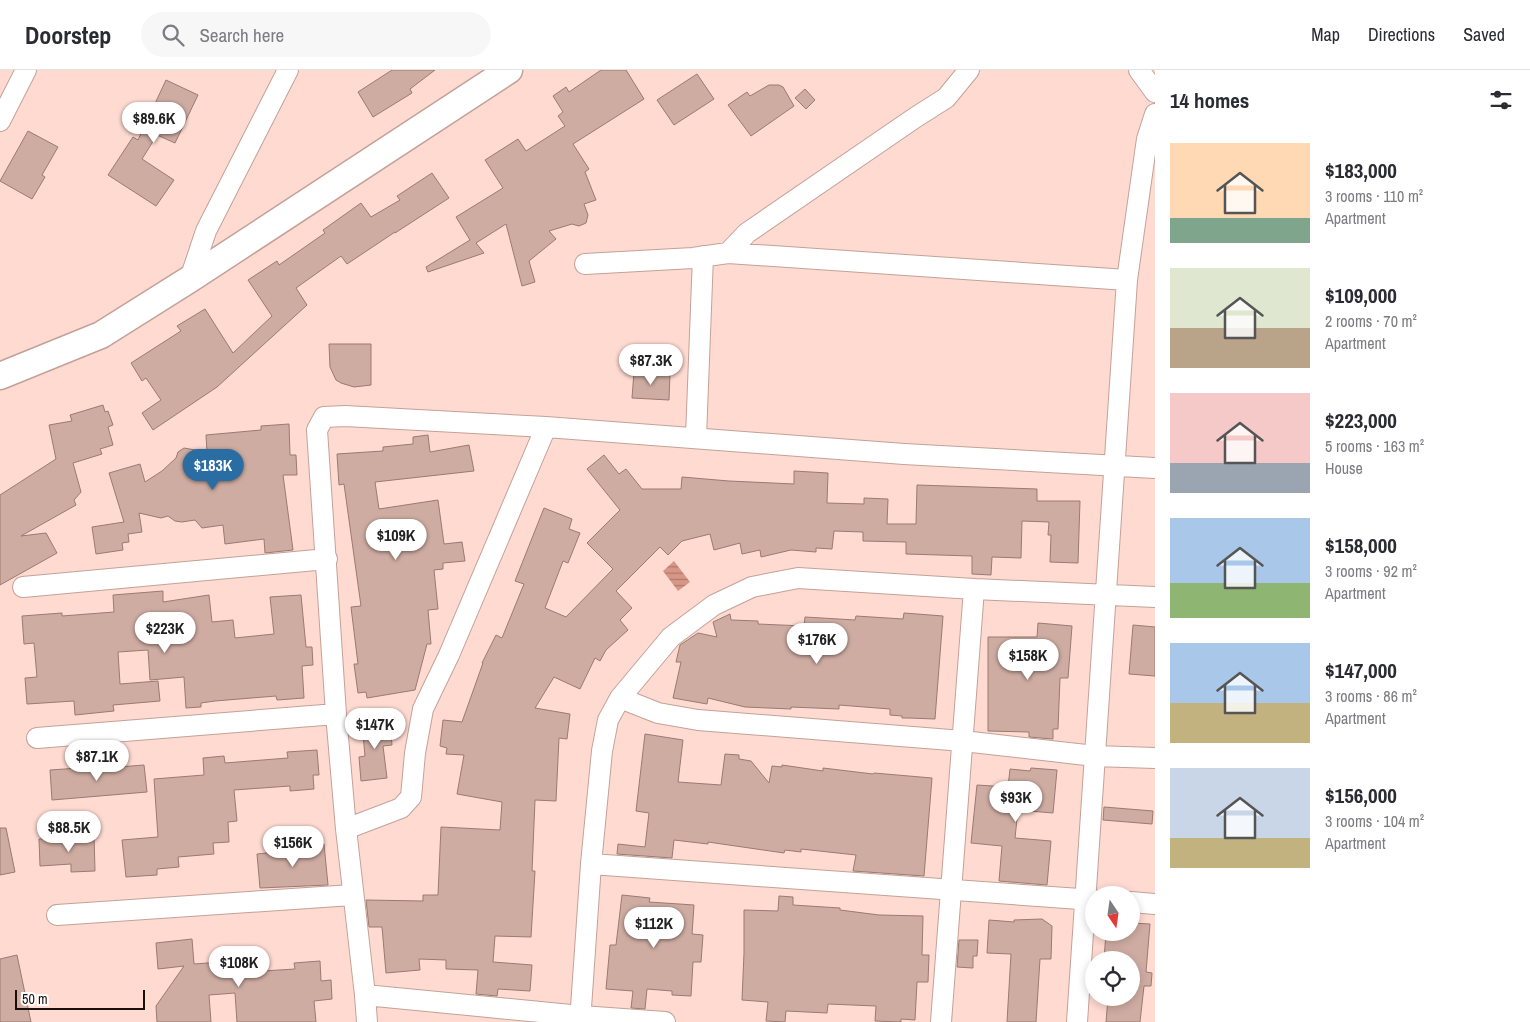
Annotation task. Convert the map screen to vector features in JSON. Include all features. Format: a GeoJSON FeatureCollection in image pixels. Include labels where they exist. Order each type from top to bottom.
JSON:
{"type":"FeatureCollection","features":[{"type":"Feature","properties":{"kind":"street"},"geometry":{"type":"LineString","coordinates":[[0,121],[26,70]]}},
{"type":"Feature","properties":{"kind":"street"},"geometry":{"type":"LineString","coordinates":[[190,279],[206,231],[288,70]]}},
{"type":"Feature","properties":{"kind":"street"},"geometry":{"type":"LineString","coordinates":[[0,376],[101,335],[190,279],[508,70]]}},
{"type":"Feature","properties":{"kind":"street"},"geometry":{"type":"LineString","coordinates":[[728,254],[747,233],[946,98],[969,70]]}},
{"type":"Feature","properties":{"kind":"street"},"geometry":{"type":"LineString","coordinates":[[1139,70],[1155,92]]}},
{"type":"Feature","properties":{"kind":"street"},"geometry":{"type":"LineString","coordinates":[[1090,886],[1095,756],[1127,280],[1147,140],[1155,114]]}},
{"type":"Feature","properties":{"kind":"street"},"geometry":{"type":"LineString","coordinates":[[585,264],[728,254],[1127,280]]}},
{"type":"Feature","properties":{"kind":"street"},"geometry":{"type":"LineString","coordinates":[[696,438],[703,256]]}},
{"type":"Feature","properties":{"kind":"street"},"geometry":{"type":"LineString","coordinates":[[366,1022],[365,995],[352,895],[336,714],[317,430],[324,417],[345,416],[546,427],[904,454],[1114,464],[1155,468]]}},
{"type":"Feature","properties":{"kind":"street"},"geometry":{"type":"LineString","coordinates":[[346,829],[401,808],[411,796],[415,752],[423,709],[449,655],[546,427]]}},
{"type":"Feature","properties":{"kind":"street"},"geometry":{"type":"LineString","coordinates":[[23,587],[326,560]]}},
{"type":"Feature","properties":{"kind":"street"},"geometry":{"type":"LineString","coordinates":[[580,1019],[591,864],[602,751],[608,720],[620,698],[671,637],[714,605],[752,587],[798,578],[974,589],[1155,597]]}},
{"type":"Feature","properties":{"kind":"street"},"geometry":{"type":"LineString","coordinates":[[941,1022],[974,589]]}},
{"type":"Feature","properties":{"kind":"street"},"geometry":{"type":"LineString","coordinates":[[620,698],[658,713],[698,720],[962,742],[1095,756],[1155,758]]}},
{"type":"Feature","properties":{"kind":"street"},"geometry":{"type":"LineString","coordinates":[[37,738],[336,714]]}},
{"type":"Feature","properties":{"kind":"street"},"geometry":{"type":"LineString","coordinates":[[591,864],[1085,899]]}},
{"type":"Feature","properties":{"kind":"street"},"geometry":{"type":"LineString","coordinates":[[57,915],[352,895]]}},
{"type":"Feature","properties":{"kind":"street"},"geometry":{"type":"LineString","coordinates":[[1140,903],[1155,904]]}},
{"type":"Feature","properties":{"kind":"street"},"geometry":{"type":"LineString","coordinates":[[1077,1022],[1086,941]]}},
{"type":"Feature","properties":{"kind":"street"},"geometry":{"type":"LineString","coordinates":[[365,995],[580,1019],[666,1022]]}},
{"type":"Feature","properties":{"kind":"shaded area"},"geometry":{"type":"Polygon","coordinates":[[[674,561],[690,582],[678,591],[663,571],[674,561]]]}},
{"type":"Feature","properties":{"kind":"building"},"geometry":{"type":"Polygon","coordinates":[[[392,70],[435,70],[410,89],[412,93],[373,117],[358,92],[392,70]]]}},
{"type":"Feature","properties":{"kind":"building"},"geometry":{"type":"Polygon","coordinates":[[[601,70],[626,70],[644,99],[573,144],[589,169],[585,172],[596,200],[584,204],[588,215],[586,223],[579,226],[572,224],[549,231],[556,239],[529,261],[535,282],[522,286],[506,224],[476,243],[484,253],[428,272],[426,267],[470,240],[456,217],[503,188],[485,160],[518,139],[526,151],[565,126],[558,116],[563,112],[553,96],[566,87],[569,92],[601,70]]]}},
{"type":"Feature","properties":{"kind":"building"},"geometry":{"type":"Polygon","coordinates":[[[697,74],[714,99],[674,125],[657,100],[697,74]]]}},
{"type":"Feature","properties":{"kind":"building"},"geometry":{"type":"Polygon","coordinates":[[[166,80],[198,95],[175,143],[157,135],[142,159],[174,180],[156,206],[108,175],[133,137],[138,140],[166,80]]]}},
{"type":"Feature","properties":{"kind":"building"},"geometry":{"type":"Polygon","coordinates":[[[769,85],[783,87],[794,106],[751,136],[728,105],[747,92],[750,96],[769,85]]]}},
{"type":"Feature","properties":{"kind":"building"},"geometry":{"type":"Polygon","coordinates":[[[805,89],[815,100],[806,109],[795,98],[805,89]]]}},
{"type":"Feature","properties":{"kind":"building"},"geometry":{"type":"Polygon","coordinates":[[[28,131],[58,147],[42,175],[45,177],[32,199],[0,181],[28,131]]]}},
{"type":"Feature","properties":{"kind":"building"},"geometry":{"type":"Polygon","coordinates":[[[432,173],[449,198],[347,264],[341,256],[296,288],[307,305],[217,387],[153,430],[142,413],[161,400],[146,378],[142,381],[131,363],[181,331],[177,326],[205,309],[233,353],[272,316],[248,280],[277,261],[279,265],[325,233],[323,230],[361,203],[371,217],[400,200],[397,196],[432,173]]]}},
{"type":"Feature","properties":{"kind":"building"},"geometry":{"type":"Polygon","coordinates":[[[329,344],[371,344],[371,385],[354,387],[336,380],[330,367],[329,344]]]}},
{"type":"Feature","properties":{"kind":"building"},"geometry":{"type":"Polygon","coordinates":[[[634,372],[670,374],[669,400],[632,398],[634,372]]]}},
{"type":"Feature","properties":{"kind":"building"},"geometry":{"type":"Polygon","coordinates":[[[103,405],[105,412],[108,411],[113,425],[108,427],[113,445],[100,449],[102,454],[73,463],[81,492],[74,500],[76,505],[21,536],[46,533],[57,553],[0,585],[0,495],[56,459],[49,425],[72,421],[70,415],[103,405]]]}},
{"type":"Feature","properties":{"kind":"building"},"geometry":{"type":"Polygon","coordinates":[[[289,424],[290,455],[296,455],[297,475],[283,475],[293,550],[265,553],[264,539],[225,544],[223,525],[202,528],[195,520],[182,522],[175,521],[168,516],[161,518],[139,513],[142,532],[128,534],[129,542],[122,543],[123,550],[96,554],[92,527],[124,522],[109,473],[140,464],[145,482],[162,471],[176,458],[178,452],[184,448],[207,452],[206,435],[261,430],[261,426],[289,424]]]}},
{"type":"Feature","properties":{"kind":"building"},"geometry":{"type":"Polygon","coordinates":[[[428,435],[430,452],[469,445],[474,471],[375,482],[379,509],[438,500],[444,544],[462,542],[465,561],[443,563],[443,569],[434,570],[438,609],[428,610],[431,644],[427,644],[415,690],[367,698],[366,692],[358,693],[354,664],[358,664],[351,607],[361,606],[344,484],[339,485],[337,454],[383,451],[383,447],[413,444],[413,437],[428,435]]]}},
{"type":"Feature","properties":{"kind":"building"},"geometry":{"type":"Polygon","coordinates":[[[604,455],[619,474],[626,469],[642,489],[681,489],[682,477],[794,484],[794,471],[828,473],[827,503],[864,504],[864,498],[888,499],[887,524],[916,524],[917,485],[1037,489],[1037,501],[1080,501],[1078,563],[1050,562],[1051,535],[1048,535],[1049,522],[1022,521],[1021,558],[992,557],[991,575],[972,574],[972,556],[906,554],[906,542],[863,541],[863,532],[834,531],[832,549],[816,548],[816,552],[791,550],[761,557],[760,550],[742,554],[740,543],[714,550],[710,534],[682,541],[668,555],[660,547],[616,591],[632,608],[620,620],[628,630],[606,650],[600,661],[595,658],[580,689],[554,677],[535,708],[570,714],[567,739],[559,738],[556,801],[535,800],[532,871],[535,871],[531,937],[495,936],[493,962],[532,965],[530,991],[498,989],[497,996],[476,994],[478,970],[446,969],[446,960],[419,959],[420,970],[386,973],[382,927],[369,927],[366,900],[423,901],[423,895],[438,895],[441,827],[500,830],[502,802],[457,794],[464,755],[446,754],[447,748],[440,746],[443,720],[462,722],[482,663],[496,635],[502,638],[524,584],[515,581],[544,508],[572,519],[569,529],[580,533],[568,563],[563,561],[545,608],[566,617],[613,569],[587,543],[620,510],[587,469],[604,455]]]}},
{"type":"Feature","properties":{"kind":"building"},"geometry":{"type":"Polygon","coordinates":[[[163,591],[163,602],[209,595],[212,622],[233,620],[235,638],[274,634],[270,597],[301,595],[306,647],[312,647],[313,665],[302,666],[304,698],[277,700],[276,696],[215,701],[201,703],[201,707],[186,708],[184,677],[150,680],[148,650],[118,652],[120,684],[158,681],[160,701],[113,705],[114,711],[75,715],[74,701],[27,704],[25,678],[37,677],[34,643],[24,644],[22,616],[62,613],[62,616],[114,612],[113,595],[163,591]]]}},
{"type":"Feature","properties":{"kind":"building"},"geometry":{"type":"Polygon","coordinates":[[[904,613],[943,616],[935,719],[902,718],[902,716],[890,715],[890,709],[839,705],[839,709],[745,707],[708,698],[707,704],[673,698],[681,662],[676,662],[680,645],[698,633],[717,637],[713,622],[730,614],[731,620],[758,621],[758,624],[804,626],[805,617],[855,620],[856,616],[903,619],[904,613]]]}},
{"type":"Feature","properties":{"kind":"building"},"geometry":{"type":"Polygon","coordinates":[[[1038,623],[1072,626],[1068,678],[1060,678],[1058,729],[1053,729],[1053,739],[1029,737],[1029,732],[988,731],[988,637],[1037,637],[1038,623]]]}},
{"type":"Feature","properties":{"kind":"building"},"geometry":{"type":"Polygon","coordinates":[[[1133,625],[1155,627],[1155,676],[1129,674],[1133,625]]]}},
{"type":"Feature","properties":{"kind":"building"},"geometry":{"type":"Polygon","coordinates":[[[390,720],[392,745],[383,746],[387,778],[361,781],[359,757],[365,756],[362,723],[390,720]]]}},
{"type":"Feature","properties":{"kind":"building"},"geometry":{"type":"Polygon","coordinates":[[[645,734],[683,740],[678,782],[721,785],[725,754],[739,755],[739,759],[751,761],[769,783],[772,766],[782,767],[782,765],[823,771],[823,768],[932,778],[924,876],[853,871],[856,855],[801,849],[801,852],[785,850],[784,853],[708,842],[708,844],[674,840],[672,858],[617,854],[618,844],[645,847],[649,813],[636,811],[645,734]]]}},
{"type":"Feature","properties":{"kind":"building"},"geometry":{"type":"Polygon","coordinates":[[[317,750],[319,775],[313,775],[314,789],[290,791],[290,786],[234,790],[237,821],[228,822],[229,842],[213,843],[214,854],[178,857],[179,867],[157,869],[157,875],[126,877],[122,840],[158,837],[154,779],[204,775],[203,758],[224,756],[225,763],[288,758],[287,752],[317,750]]]}},
{"type":"Feature","properties":{"kind":"building"},"geometry":{"type":"Polygon","coordinates":[[[144,765],[147,792],[52,800],[50,770],[144,765]]]}},
{"type":"Feature","properties":{"kind":"building"},"geometry":{"type":"Polygon","coordinates":[[[1031,768],[1057,770],[1053,813],[1018,810],[1015,838],[1051,841],[1047,885],[999,881],[1002,846],[971,843],[977,785],[1008,787],[1010,769],[1030,771],[1031,768]]]}},
{"type":"Feature","properties":{"kind":"building"},"geometry":{"type":"Polygon","coordinates":[[[1104,807],[1153,811],[1152,824],[1103,820],[1104,807]]]}},
{"type":"Feature","properties":{"kind":"building"},"geometry":{"type":"Polygon","coordinates":[[[0,828],[6,828],[15,872],[0,875],[0,828]]]}},
{"type":"Feature","properties":{"kind":"building"},"geometry":{"type":"Polygon","coordinates":[[[94,836],[95,871],[71,872],[71,864],[40,866],[39,839],[94,836]]]}},
{"type":"Feature","properties":{"kind":"building"},"geometry":{"type":"Polygon","coordinates":[[[324,844],[328,885],[260,888],[257,854],[308,849],[307,846],[324,844]]]}},
{"type":"Feature","properties":{"kind":"building"},"geometry":{"type":"Polygon","coordinates":[[[622,895],[650,898],[649,902],[694,905],[692,934],[703,935],[701,962],[693,962],[691,996],[672,995],[672,991],[647,989],[645,1009],[631,1008],[633,991],[606,989],[610,945],[616,945],[622,895]]]}},
{"type":"Feature","properties":{"kind":"building"},"geometry":{"type":"Polygon","coordinates":[[[779,896],[793,897],[793,905],[840,908],[840,910],[879,915],[923,916],[922,955],[929,955],[928,982],[917,982],[915,1020],[901,1019],[901,1022],[875,1021],[876,1006],[828,1004],[827,1013],[786,1011],[785,1022],[766,1021],[768,1002],[742,1000],[744,910],[778,911],[779,896]]]}},
{"type":"Feature","properties":{"kind":"building"},"geometry":{"type":"Polygon","coordinates":[[[1042,919],[1052,926],[1051,959],[1040,959],[1036,1022],[1007,1022],[1011,954],[987,953],[989,920],[1014,922],[1014,920],[1042,919]]]}},
{"type":"Feature","properties":{"kind":"building"},"geometry":{"type":"Polygon","coordinates":[[[1140,923],[1150,924],[1146,972],[1152,973],[1151,986],[1144,986],[1140,1022],[1106,1022],[1107,1006],[1140,1006],[1140,951],[1105,951],[1105,941],[1140,941],[1140,923]]]}},
{"type":"Feature","properties":{"kind":"building"},"geometry":{"type":"Polygon","coordinates":[[[192,939],[194,964],[262,959],[263,971],[295,969],[294,963],[320,961],[321,981],[331,980],[332,999],[314,1001],[316,1022],[237,1022],[235,993],[209,995],[211,1022],[157,1022],[156,1006],[184,966],[158,969],[156,943],[192,939]]]}},
{"type":"Feature","properties":{"kind":"building"},"geometry":{"type":"Polygon","coordinates":[[[959,940],[978,940],[977,956],[973,956],[973,968],[957,967],[959,940]]]}},
{"type":"Feature","properties":{"kind":"building"},"geometry":{"type":"Polygon","coordinates":[[[17,955],[31,1022],[0,1022],[0,959],[17,955]]]}}]}
